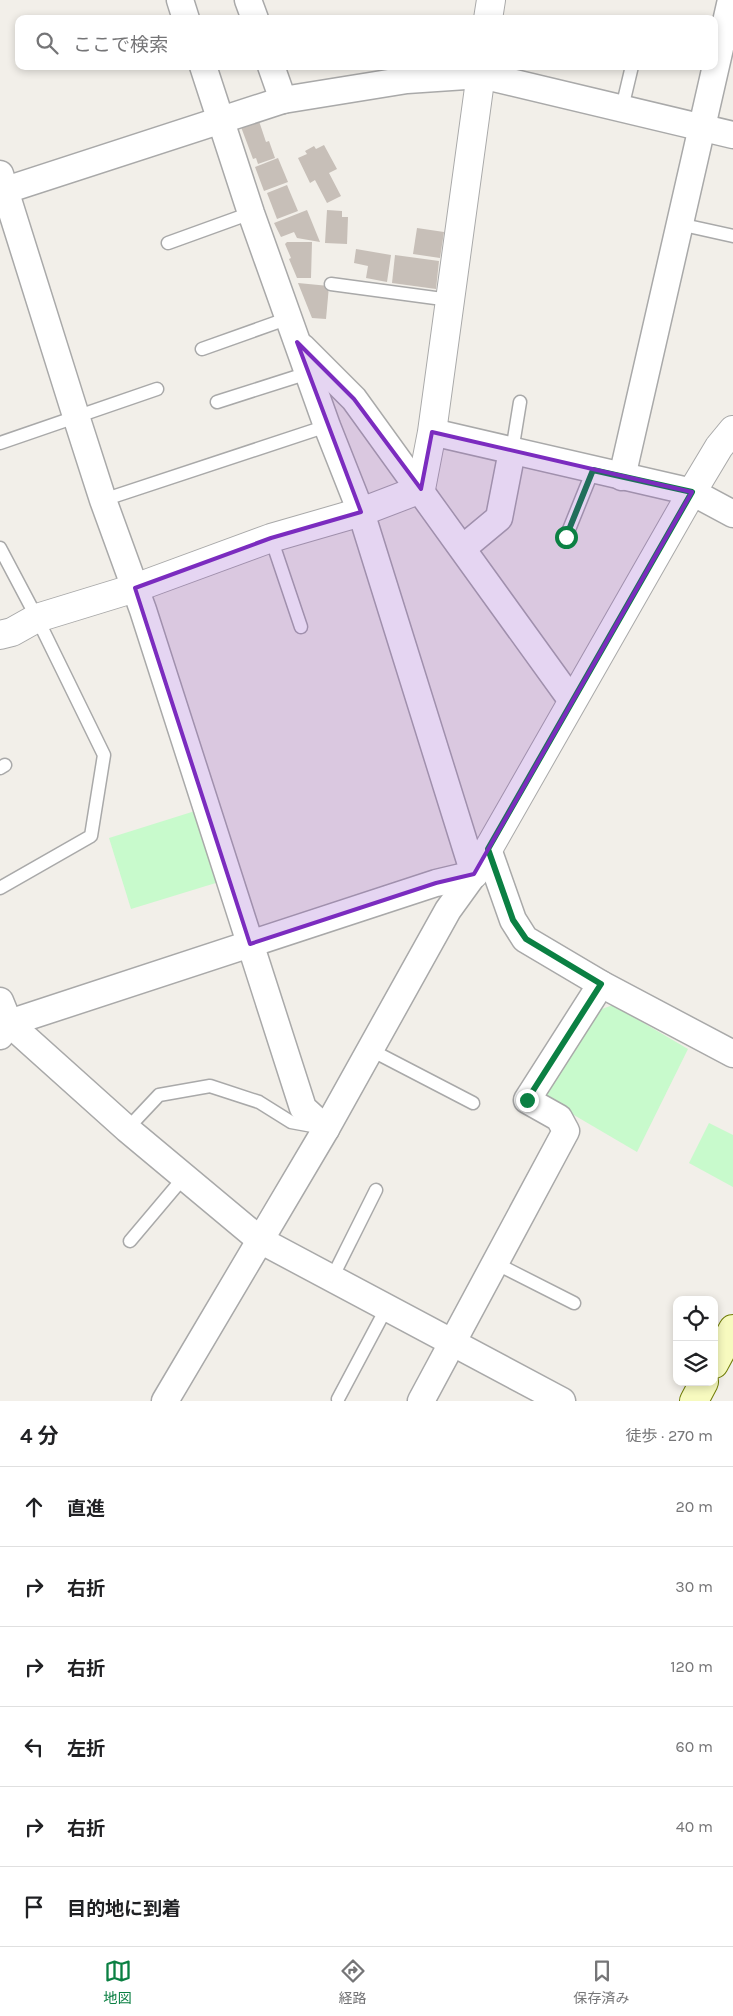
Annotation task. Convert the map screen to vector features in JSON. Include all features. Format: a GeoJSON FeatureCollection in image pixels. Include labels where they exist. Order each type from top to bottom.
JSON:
{"type":"FeatureCollection","features":[{"type":"Feature","properties":{"kind":"main road"},"geometry":{"type":"LineString","coordinates":[[718,1357],[733,1329]]}},
{"type":"Feature","properties":{"kind":"main road"},"geometry":{"type":"LineString","coordinates":[[694,1401],[702,1386]]}},
{"type":"Feature","properties":{"kind":"street"},"geometry":{"type":"LineString","coordinates":[[180,0],[185,15]]}},
{"type":"Feature","properties":{"kind":"street"},"geometry":{"type":"LineString","coordinates":[[248,0],[254,15]]}},
{"type":"Feature","properties":{"kind":"street"},"geometry":{"type":"LineString","coordinates":[[489,15],[491,0]]}},
{"type":"Feature","properties":{"kind":"street"},"geometry":{"type":"LineString","coordinates":[[718,55],[731,0]]}},
{"type":"Feature","properties":{"kind":"street"},"geometry":{"type":"LineString","coordinates":[[204,70],[251,213],[327,426],[361,512],[474,874]]}},
{"type":"Feature","properties":{"kind":"street"},"geometry":{"type":"LineString","coordinates":[[272,70],[283,100]]}},
{"type":"Feature","properties":{"kind":"street"},"geometry":{"type":"LineString","coordinates":[[326,1129],[303,1108],[135,588],[103,500],[2,185],[222,121],[283,100],[481,70],[622,108],[733,134]]}},
{"type":"Feature","properties":{"kind":"street"},"geometry":{"type":"LineString","coordinates":[[421,489],[432,432],[481,70]]}},
{"type":"Feature","properties":{"kind":"street"},"geometry":{"type":"LineString","coordinates":[[622,477],[715,70]]}},
{"type":"Feature","properties":{"kind":"street"},"geometry":{"type":"LineString","coordinates":[[297,342],[354,398],[572,701]]}},
{"type":"Feature","properties":{"kind":"street"},"geometry":{"type":"LineString","coordinates":[[166,1401],[326,1129],[448,910],[474,874],[692,492],[719,447],[733,430]]}},
{"type":"Feature","properties":{"kind":"street"},"geometry":{"type":"LineString","coordinates":[[432,432],[692,492],[733,514]]}},
{"type":"Feature","properties":{"kind":"street"},"geometry":{"type":"LineString","coordinates":[[463,548],[499,518],[512,451]]}},
{"type":"Feature","properties":{"kind":"street"},"geometry":{"type":"LineString","coordinates":[[0,636],[12,632],[37,618],[135,588],[271,538],[361,512],[421,489]]}},
{"type":"Feature","properties":{"kind":"street"},"geometry":{"type":"LineString","coordinates":[[488,849],[513,920],[526,939],[601,984],[733,1054]]}},
{"type":"Feature","properties":{"kind":"street"},"geometry":{"type":"LineString","coordinates":[[3,1020],[250,944],[436,883],[474,874]]}},
{"type":"Feature","properties":{"kind":"street"},"geometry":{"type":"LineString","coordinates":[[421,1401],[566,1131],[560,1118],[527,1100],[601,984]]}},
{"type":"Feature","properties":{"kind":"street"},"geometry":{"type":"LineString","coordinates":[[3,1020],[260,1240],[387,1306],[562,1401]]}},
{"type":"Feature","properties":{"kind":"lane"},"geometry":{"type":"LineString","coordinates":[[622,108],[631,70]]}},
{"type":"Feature","properties":{"kind":"lane"},"geometry":{"type":"LineString","coordinates":[[168,243],[251,213]]}},
{"type":"Feature","properties":{"kind":"lane"},"geometry":{"type":"LineString","coordinates":[[679,224],[733,236]]}},
{"type":"Feature","properties":{"kind":"lane"},"geometry":{"type":"LineString","coordinates":[[331,284],[450,300]]}},
{"type":"Feature","properties":{"kind":"lane"},"geometry":{"type":"LineString","coordinates":[[202,349],[289,318]]}},
{"type":"Feature","properties":{"kind":"lane"},"geometry":{"type":"LineString","coordinates":[[217,402],[308,373]]}},
{"type":"Feature","properties":{"kind":"lane"},"geometry":{"type":"LineString","coordinates":[[0,443],[157,389]]}},
{"type":"Feature","properties":{"kind":"lane"},"geometry":{"type":"LineString","coordinates":[[512,451],[520,402]]}},
{"type":"Feature","properties":{"kind":"lane"},"geometry":{"type":"LineString","coordinates":[[103,500],[327,426]]}},
{"type":"Feature","properties":{"kind":"lane"},"geometry":{"type":"LineString","coordinates":[[566,537],[593,470]]}},
{"type":"Feature","properties":{"kind":"lane"},"geometry":{"type":"LineString","coordinates":[[271,538],[301,627]]}},
{"type":"Feature","properties":{"kind":"lane"},"geometry":{"type":"LineString","coordinates":[[0,548],[37,618],[104,755],[91,836],[0,888]]}},
{"type":"Feature","properties":{"kind":"lane"},"geometry":{"type":"LineString","coordinates":[[369,1049],[473,1103]]}},
{"type":"Feature","properties":{"kind":"lane"},"geometry":{"type":"LineString","coordinates":[[127,1128],[159,1095],[210,1086],[259,1102],[291,1122],[326,1129]]}},
{"type":"Feature","properties":{"kind":"lane"},"geometry":{"type":"LineString","coordinates":[[130,1241],[184,1176]]}},
{"type":"Feature","properties":{"kind":"lane"},"geometry":{"type":"LineString","coordinates":[[332,1278],[376,1190]]}},
{"type":"Feature","properties":{"kind":"lane"},"geometry":{"type":"LineString","coordinates":[[495,1263],[574,1303]]}},
{"type":"Feature","properties":{"kind":"lane"},"geometry":{"type":"LineString","coordinates":[[338,1399],[387,1306]]}},
{"type":"Feature","properties":{"kind":"highlighted area"},"geometry":{"type":"Polygon","coordinates":[[[297,342],[354,399],[421,489],[432,432],[692,492],[474,874],[436,883],[250,944],[135,588],[271,538],[361,512],[297,342]]]}},
{"type":"Feature","properties":{"kind":"green space"},"geometry":{"type":"Polygon","coordinates":[[[195,811],[219,882],[131,909],[109,838],[195,811]]]}},
{"type":"Feature","properties":{"kind":"green space"},"geometry":{"type":"Polygon","coordinates":[[[613,1005],[688,1049],[637,1152],[550,1101],[547,1094],[599,1010],[613,1005]]]}},
{"type":"Feature","properties":{"kind":"green space"},"geometry":{"type":"Polygon","coordinates":[[[709,1123],[733,1135],[733,1187],[689,1163],[709,1123]]]}},
{"type":"Feature","properties":{"kind":"building"},"geometry":{"type":"Polygon","coordinates":[[[259,121],[266,142],[269,141],[275,158],[258,164],[256,158],[253,159],[241,127],[259,121]]]}},
{"type":"Feature","properties":{"kind":"building"},"geometry":{"type":"Polygon","coordinates":[[[324,145],[337,169],[329,173],[341,196],[327,203],[315,180],[310,183],[298,158],[307,154],[305,151],[314,146],[316,149],[324,145]]]}},
{"type":"Feature","properties":{"kind":"building"},"geometry":{"type":"Polygon","coordinates":[[[278,158],[288,182],[264,191],[255,167],[278,158]]]}},
{"type":"Feature","properties":{"kind":"building"},"geometry":{"type":"Polygon","coordinates":[[[287,185],[298,211],[277,219],[267,193],[287,185]]]}},
{"type":"Feature","properties":{"kind":"building"},"geometry":{"type":"Polygon","coordinates":[[[307,210],[320,242],[297,238],[294,232],[281,237],[274,223],[307,210]]]}},
{"type":"Feature","properties":{"kind":"building"},"geometry":{"type":"Polygon","coordinates":[[[327,210],[342,211],[342,217],[348,217],[347,244],[325,243],[327,210]]]}},
{"type":"Feature","properties":{"kind":"building"},"geometry":{"type":"Polygon","coordinates":[[[417,228],[444,232],[440,258],[413,254],[417,228]]]}},
{"type":"Feature","properties":{"kind":"building"},"geometry":{"type":"Polygon","coordinates":[[[287,242],[312,242],[311,278],[297,278],[289,259],[291,258],[285,244],[287,242]]]}},
{"type":"Feature","properties":{"kind":"building"},"geometry":{"type":"Polygon","coordinates":[[[356,249],[391,255],[387,282],[366,278],[368,266],[354,263],[356,249]]]}},
{"type":"Feature","properties":{"kind":"building"},"geometry":{"type":"Polygon","coordinates":[[[395,255],[439,261],[436,289],[392,283],[395,255]]]}},
{"type":"Feature","properties":{"kind":"building"},"geometry":{"type":"Polygon","coordinates":[[[298,283],[329,286],[326,319],[312,318],[298,283]]]}},
{"type":"Feature","properties":{"kind":"route"},"geometry":{"type":"LineString","coordinates":[[527,1100],[601,984],[526,939],[513,920],[488,849],[692,492],[593,470],[566,537]]}}]}
